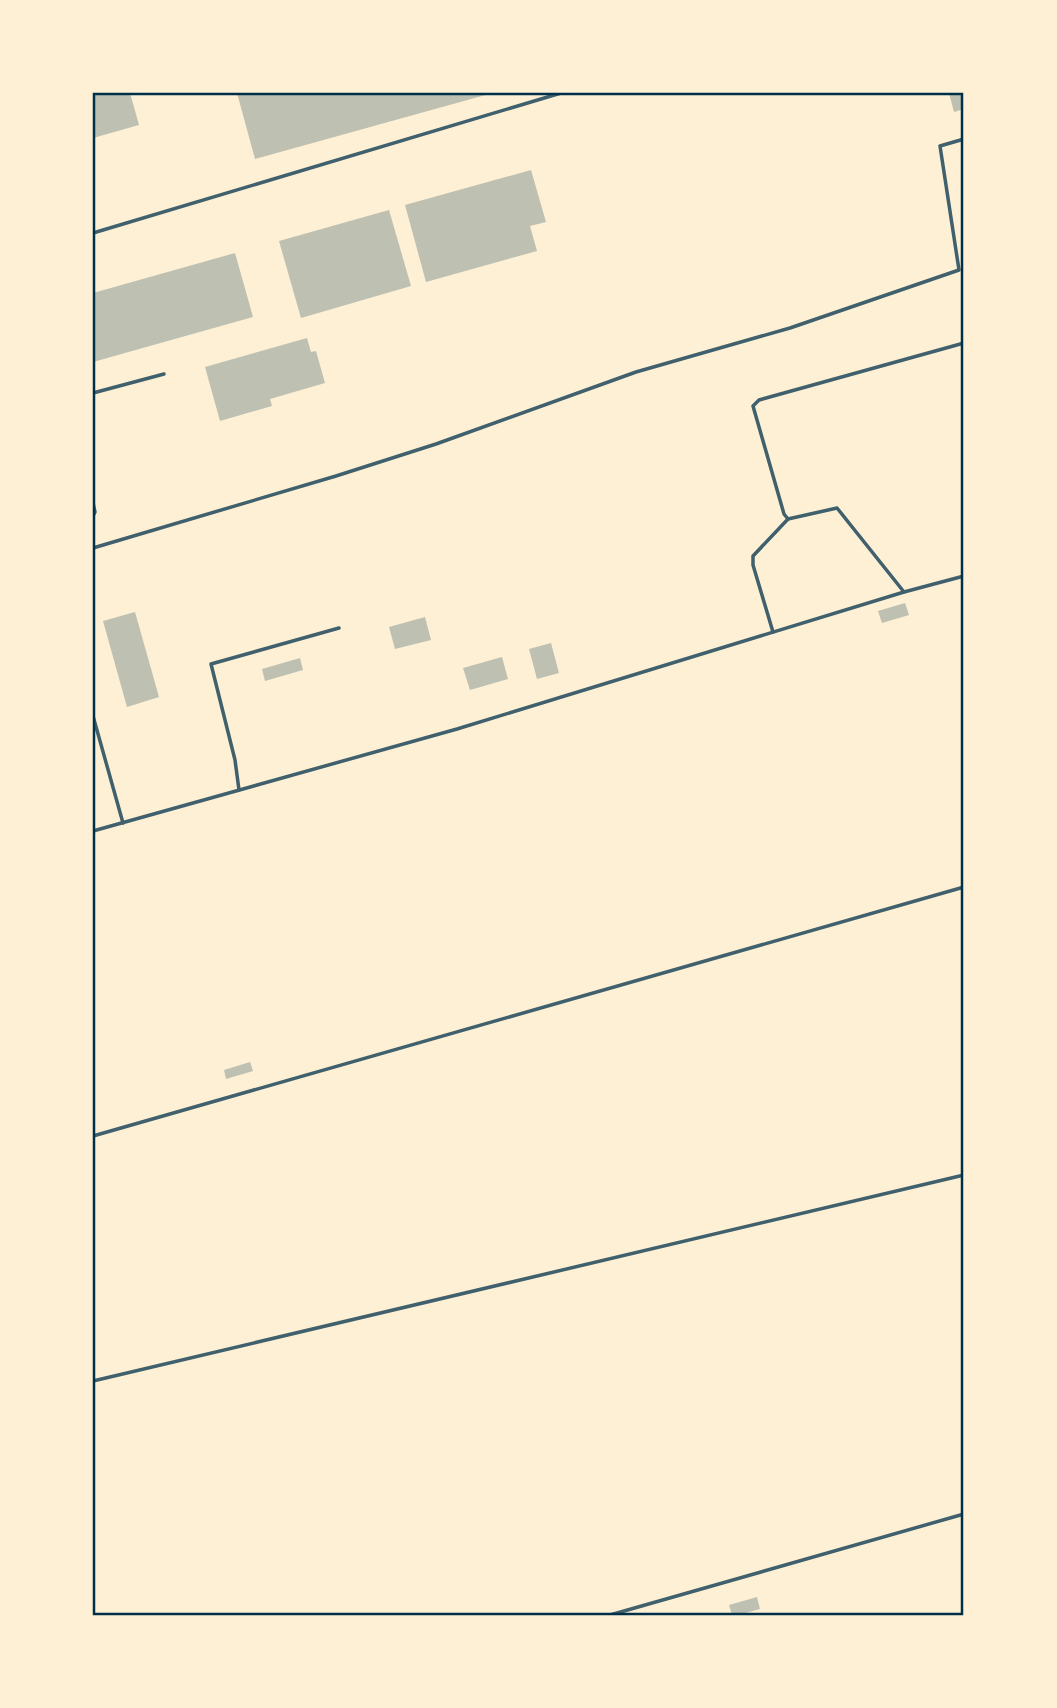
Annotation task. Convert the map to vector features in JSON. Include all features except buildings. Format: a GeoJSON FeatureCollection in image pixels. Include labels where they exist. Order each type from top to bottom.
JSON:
{"type":"FeatureCollection","features":[{"type":"Feature","properties":{"kind":"lane"},"geometry":{"type":"LineString","coordinates":[[93,233],[561,93]]}},
{"type":"Feature","properties":{"kind":"lane"},"geometry":{"type":"LineString","coordinates":[[93,548],[411,452],[636,372],[790,328],[960,270],[940,146],[964,139]]}},
{"type":"Feature","properties":{"kind":"lane"},"geometry":{"type":"LineString","coordinates":[[788,519],[782,510],[753,411],[755,403],[964,343]]}},
{"type":"Feature","properties":{"kind":"lane"},"geometry":{"type":"LineString","coordinates":[[93,393],[164,374]]}},
{"type":"Feature","properties":{"kind":"lane"},"geometry":{"type":"LineString","coordinates":[[93,503],[93,516]]}},
{"type":"Feature","properties":{"kind":"lane"},"geometry":{"type":"LineString","coordinates":[[774,632],[753,565],[753,556],[788,519],[837,508],[904,592]]}},
{"type":"Feature","properties":{"kind":"lane"},"geometry":{"type":"LineString","coordinates":[[93,831],[457,729],[964,576]]}},
{"type":"Feature","properties":{"kind":"lane"},"geometry":{"type":"LineString","coordinates":[[239,790],[211,664],[340,628]]}},
{"type":"Feature","properties":{"kind":"lane"},"geometry":{"type":"LineString","coordinates":[[93,716],[123,823]]}},
{"type":"Feature","properties":{"kind":"lane"},"geometry":{"type":"LineString","coordinates":[[93,1136],[964,887]]}},
{"type":"Feature","properties":{"kind":"lane"},"geometry":{"type":"LineString","coordinates":[[93,1381],[964,1175]]}},
{"type":"Feature","properties":{"kind":"lane"},"geometry":{"type":"LineString","coordinates":[[610,1615],[964,1514]]}}]}
